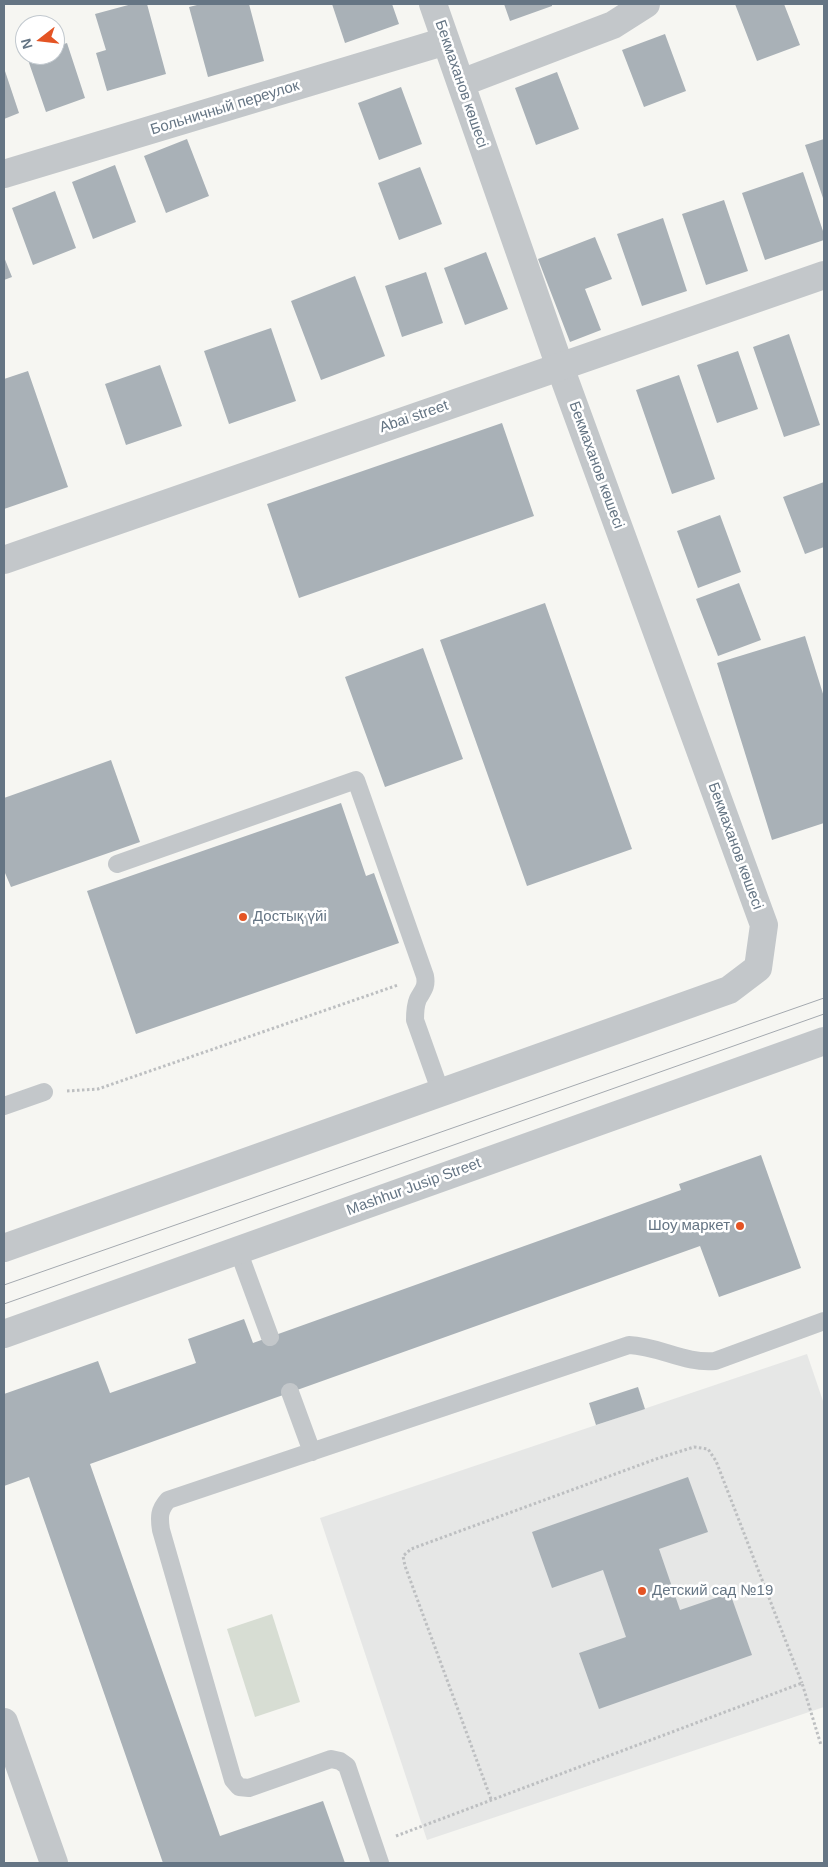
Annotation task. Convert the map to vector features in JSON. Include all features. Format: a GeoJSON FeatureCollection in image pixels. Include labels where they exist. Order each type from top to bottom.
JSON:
{"type":"FeatureCollection","features":[{"type":"Feature","properties":{"kind":"street","name":"Бекмаханов көшесі"},"geometry":{"type":"LineString","coordinates":[[433,4],[560,367],[764,925],[758,968],[729,990],[441,1093]]}},
{"type":"Feature","properties":{"kind":"street"},"geometry":{"type":"LineString","coordinates":[[461,83],[614,25],[646,4]]}},
{"type":"Feature","properties":{"kind":"street","name":"Больничный переулок"},"geometry":{"type":"LineString","coordinates":[[4,174],[446,41]]}},
{"type":"Feature","properties":{"kind":"street","name":"Abai street"},"geometry":{"type":"LineString","coordinates":[[4,560],[824,275]]}},
{"type":"Feature","properties":{"kind":"street","name":"Mashhur Jusip Street"},"geometry":{"type":"LineString","coordinates":[[4,1334],[824,1041]]}},
{"type":"Feature","properties":{"kind":"street"},"geometry":{"type":"LineString","coordinates":[[4,1248],[441,1093]]}},
{"type":"Feature","properties":{"kind":"street"},"geometry":{"type":"LineString","coordinates":[[4,1722],[54,1863]]}},
{"type":"Feature","properties":{"kind":"lane"},"geometry":{"type":"LineString","coordinates":[[117,864],[356,780],[425,976],[425,990],[418,1000],[415,1020],[441,1093]]}},
{"type":"Feature","properties":{"kind":"lane"},"geometry":{"type":"LineString","coordinates":[[4,1106],[44,1092]]}},
{"type":"Feature","properties":{"kind":"lane"},"geometry":{"type":"LineString","coordinates":[[238,1250],[270,1337]]}},
{"type":"Feature","properties":{"kind":"lane"},"geometry":{"type":"LineString","coordinates":[[380,1863],[347,1766],[340,1761],[331,1759],[249,1788],[239,1787],[233,1780],[159,1518],[161,1507],[168,1500],[629,1346],[642,1346],[702,1362],[715,1361],[824,1321]]}},
{"type":"Feature","properties":{"kind":"lane"},"geometry":{"type":"LineString","coordinates":[[290,1392],[312,1452]]}},
{"type":"Feature","properties":{"kind":"path"},"geometry":{"type":"LineString","coordinates":[[44,1092],[98,1089],[425,976]]}},
{"type":"Feature","properties":{"kind":"path"},"geometry":{"type":"LineString","coordinates":[[491,1799],[405,1566],[403,1556],[411,1549],[656,1459],[694,1447],[708,1449],[716,1461],[802,1683],[821,1745]]}},
{"type":"Feature","properties":{"kind":"path"},"geometry":{"type":"LineString","coordinates":[[374,1844],[802,1683]]}},
{"type":"Feature","properties":{"kind":"shaded area"},"geometry":{"type":"Polygon","coordinates":[[[807,1354],[824,1404],[824,1707],[427,1840],[320,1518],[807,1354]]]}},
{"type":"Feature","properties":{"kind":"shaded area"},"geometry":{"type":"Polygon","coordinates":[[[272,1614],[300,1702],[255,1717],[227,1629],[272,1614]]]}},
{"type":"Feature","properties":{"kind":"building"},"geometry":{"type":"Polygon","coordinates":[[[132,4],[147,4],[166,74],[107,91],[96,53],[106,50],[95,14],[132,4]]]}},
{"type":"Feature","properties":{"kind":"building"},"geometry":{"type":"Polygon","coordinates":[[[201,4],[249,4],[264,61],[208,77],[189,7],[201,4]]]}},
{"type":"Feature","properties":{"kind":"building"},"geometry":{"type":"Polygon","coordinates":[[[332,4],[392,4],[399,24],[345,43],[332,4]]]}},
{"type":"Feature","properties":{"kind":"building"},"geometry":{"type":"Polygon","coordinates":[[[504,4],[552,4],[552,6],[510,21],[504,4]]]}},
{"type":"Feature","properties":{"kind":"building"},"geometry":{"type":"Polygon","coordinates":[[[735,4],[784,4],[800,45],[757,61],[735,4]]]}},
{"type":"Feature","properties":{"kind":"building"},"geometry":{"type":"Polygon","coordinates":[[[665,34],[686,91],[644,107],[622,50],[665,34]]]}},
{"type":"Feature","properties":{"kind":"building"},"geometry":{"type":"Polygon","coordinates":[[[67,43],[85,98],[46,112],[30,65],[65,65],[65,44],[67,43]]]}},
{"type":"Feature","properties":{"kind":"building"},"geometry":{"type":"Polygon","coordinates":[[[4,68],[19,113],[4,119],[4,68]]]}},
{"type":"Feature","properties":{"kind":"building"},"geometry":{"type":"Polygon","coordinates":[[[557,72],[579,129],[536,145],[515,88],[557,72]]]}},
{"type":"Feature","properties":{"kind":"building"},"geometry":{"type":"Polygon","coordinates":[[[401,87],[422,144],[379,160],[358,103],[401,87]]]}},
{"type":"Feature","properties":{"kind":"building"},"geometry":{"type":"Polygon","coordinates":[[[187,139],[209,196],[166,213],[144,156],[187,139]]]}},
{"type":"Feature","properties":{"kind":"building"},"geometry":{"type":"Polygon","coordinates":[[[824,139],[824,201],[805,145],[824,139]]]}},
{"type":"Feature","properties":{"kind":"building"},"geometry":{"type":"Polygon","coordinates":[[[115,165],[136,222],[93,239],[72,182],[115,165]]]}},
{"type":"Feature","properties":{"kind":"building"},"geometry":{"type":"Polygon","coordinates":[[[420,167],[442,224],[399,240],[378,183],[420,167]]]}},
{"type":"Feature","properties":{"kind":"building"},"geometry":{"type":"Polygon","coordinates":[[[803,172],[824,234],[824,240],[765,260],[742,193],[803,172]]]}},
{"type":"Feature","properties":{"kind":"building"},"geometry":{"type":"Polygon","coordinates":[[[55,191],[76,248],[33,265],[12,208],[55,191]]]}},
{"type":"Feature","properties":{"kind":"building"},"geometry":{"type":"Polygon","coordinates":[[[724,200],[748,271],[706,285],[682,214],[724,200]]]}},
{"type":"Feature","properties":{"kind":"building"},"geometry":{"type":"Polygon","coordinates":[[[663,218],[687,291],[642,306],[617,234],[663,218]]]}},
{"type":"Feature","properties":{"kind":"building"},"geometry":{"type":"Polygon","coordinates":[[[595,237],[612,279],[585,289],[601,330],[570,342],[538,259],[595,237]]]}},
{"type":"Feature","properties":{"kind":"building"},"geometry":{"type":"Polygon","coordinates":[[[486,252],[508,309],[465,325],[444,268],[486,252]]]}},
{"type":"Feature","properties":{"kind":"building"},"geometry":{"type":"Polygon","coordinates":[[[4,257],[12,277],[4,280],[4,257]]]}},
{"type":"Feature","properties":{"kind":"building"},"geometry":{"type":"Polygon","coordinates":[[[426,272],[443,323],[402,337],[385,286],[426,272]]]}},
{"type":"Feature","properties":{"kind":"building"},"geometry":{"type":"Polygon","coordinates":[[[355,276],[385,356],[321,380],[291,301],[355,276]]]}},
{"type":"Feature","properties":{"kind":"building"},"geometry":{"type":"Polygon","coordinates":[[[271,328],[296,401],[229,424],[204,351],[271,328]]]}},
{"type":"Feature","properties":{"kind":"building"},"geometry":{"type":"Polygon","coordinates":[[[789,334],[820,425],[784,437],[753,347],[789,334]]]}},
{"type":"Feature","properties":{"kind":"building"},"geometry":{"type":"Polygon","coordinates":[[[738,351],[758,409],[717,423],[697,365],[738,351]]]}},
{"type":"Feature","properties":{"kind":"building"},"geometry":{"type":"Polygon","coordinates":[[[160,365],[182,426],[126,445],[105,384],[160,365]]]}},
{"type":"Feature","properties":{"kind":"building"},"geometry":{"type":"Polygon","coordinates":[[[28,371],[68,487],[4,509],[4,379],[28,371]]]}},
{"type":"Feature","properties":{"kind":"building"},"geometry":{"type":"Polygon","coordinates":[[[679,375],[715,479],[672,494],[636,390],[679,375]]]}},
{"type":"Feature","properties":{"kind":"building"},"geometry":{"type":"Polygon","coordinates":[[[502,423],[534,516],[299,598],[267,504],[502,423]]]}},
{"type":"Feature","properties":{"kind":"building"},"geometry":{"type":"Polygon","coordinates":[[[824,482],[824,547],[805,554],[783,497],[824,482]]]}},
{"type":"Feature","properties":{"kind":"building"},"geometry":{"type":"Polygon","coordinates":[[[720,515],[741,572],[698,588],[677,531],[720,515]]]}},
{"type":"Feature","properties":{"kind":"building"},"geometry":{"type":"Polygon","coordinates":[[[739,583],[761,640],[718,656],[696,599],[739,583]]]}},
{"type":"Feature","properties":{"kind":"building"},"geometry":{"type":"Polygon","coordinates":[[[545,603],[632,849],[527,886],[440,640],[545,603]]]}},
{"type":"Feature","properties":{"kind":"building"},"geometry":{"type":"Polygon","coordinates":[[[805,636],[824,697],[824,823],[772,840],[717,663],[805,636]]]}},
{"type":"Feature","properties":{"kind":"building"},"geometry":{"type":"Polygon","coordinates":[[[423,648],[463,759],[385,787],[345,677],[423,648]]]}},
{"type":"Feature","properties":{"kind":"building"},"geometry":{"type":"Polygon","coordinates":[[[111,760],[140,842],[11,887],[4,874],[4,798],[111,760]]]}},
{"type":"Feature","properties":{"kind":"building","name":"Достық үйі"},"geometry":{"type":"Polygon","coordinates":[[[341,803],[366,876],[374,873],[399,943],[136,1034],[87,891],[341,803]]]}},
{"type":"Feature","properties":{"kind":"building"},"geometry":{"type":"Polygon","coordinates":[[[761,1155],[801,1268],[719,1297],[700,1246],[90,1464],[220,1836],[323,1801],[345,1863],[163,1863],[29,1477],[4,1486],[4,1394],[98,1361],[110,1393],[196,1363],[188,1339],[244,1319],[253,1343],[681,1190],[679,1184],[761,1155]]]}},
{"type":"Feature","properties":{"kind":"building"},"geometry":{"type":"Polygon","coordinates":[[[638,1387],[645,1409],[596,1425],[589,1403],[638,1387]]]}},
{"type":"Feature","properties":{"kind":"building","name":"Детский сад №19"},"geometry":{"type":"Polygon","coordinates":[[[688,1477],[708,1532],[659,1549],[680,1610],[730,1593],[752,1655],[599,1709],[579,1653],[626,1637],[603,1570],[552,1588],[532,1532],[688,1477]]]}},
{"type":"Feature","properties":{"kind":"tram line"},"geometry":{"type":"LineString","coordinates":[[4,1285],[824,998]]}},
{"type":"Feature","properties":{"kind":"tram line"},"geometry":{"type":"LineString","coordinates":[[4,1304],[824,1014]]}},
{"type":"Feature","properties":{"kind":"place","name":"Достық үйі"},"geometry":{"type":"Point","coordinates":[243,917]}},
{"type":"Feature","properties":{"kind":"place","name":"Шоу маркет"},"geometry":{"type":"Point","coordinates":[740,1226]}},
{"type":"Feature","properties":{"kind":"place","name":"Детский сад №19"},"geometry":{"type":"Point","coordinates":[642,1591]}}]}
